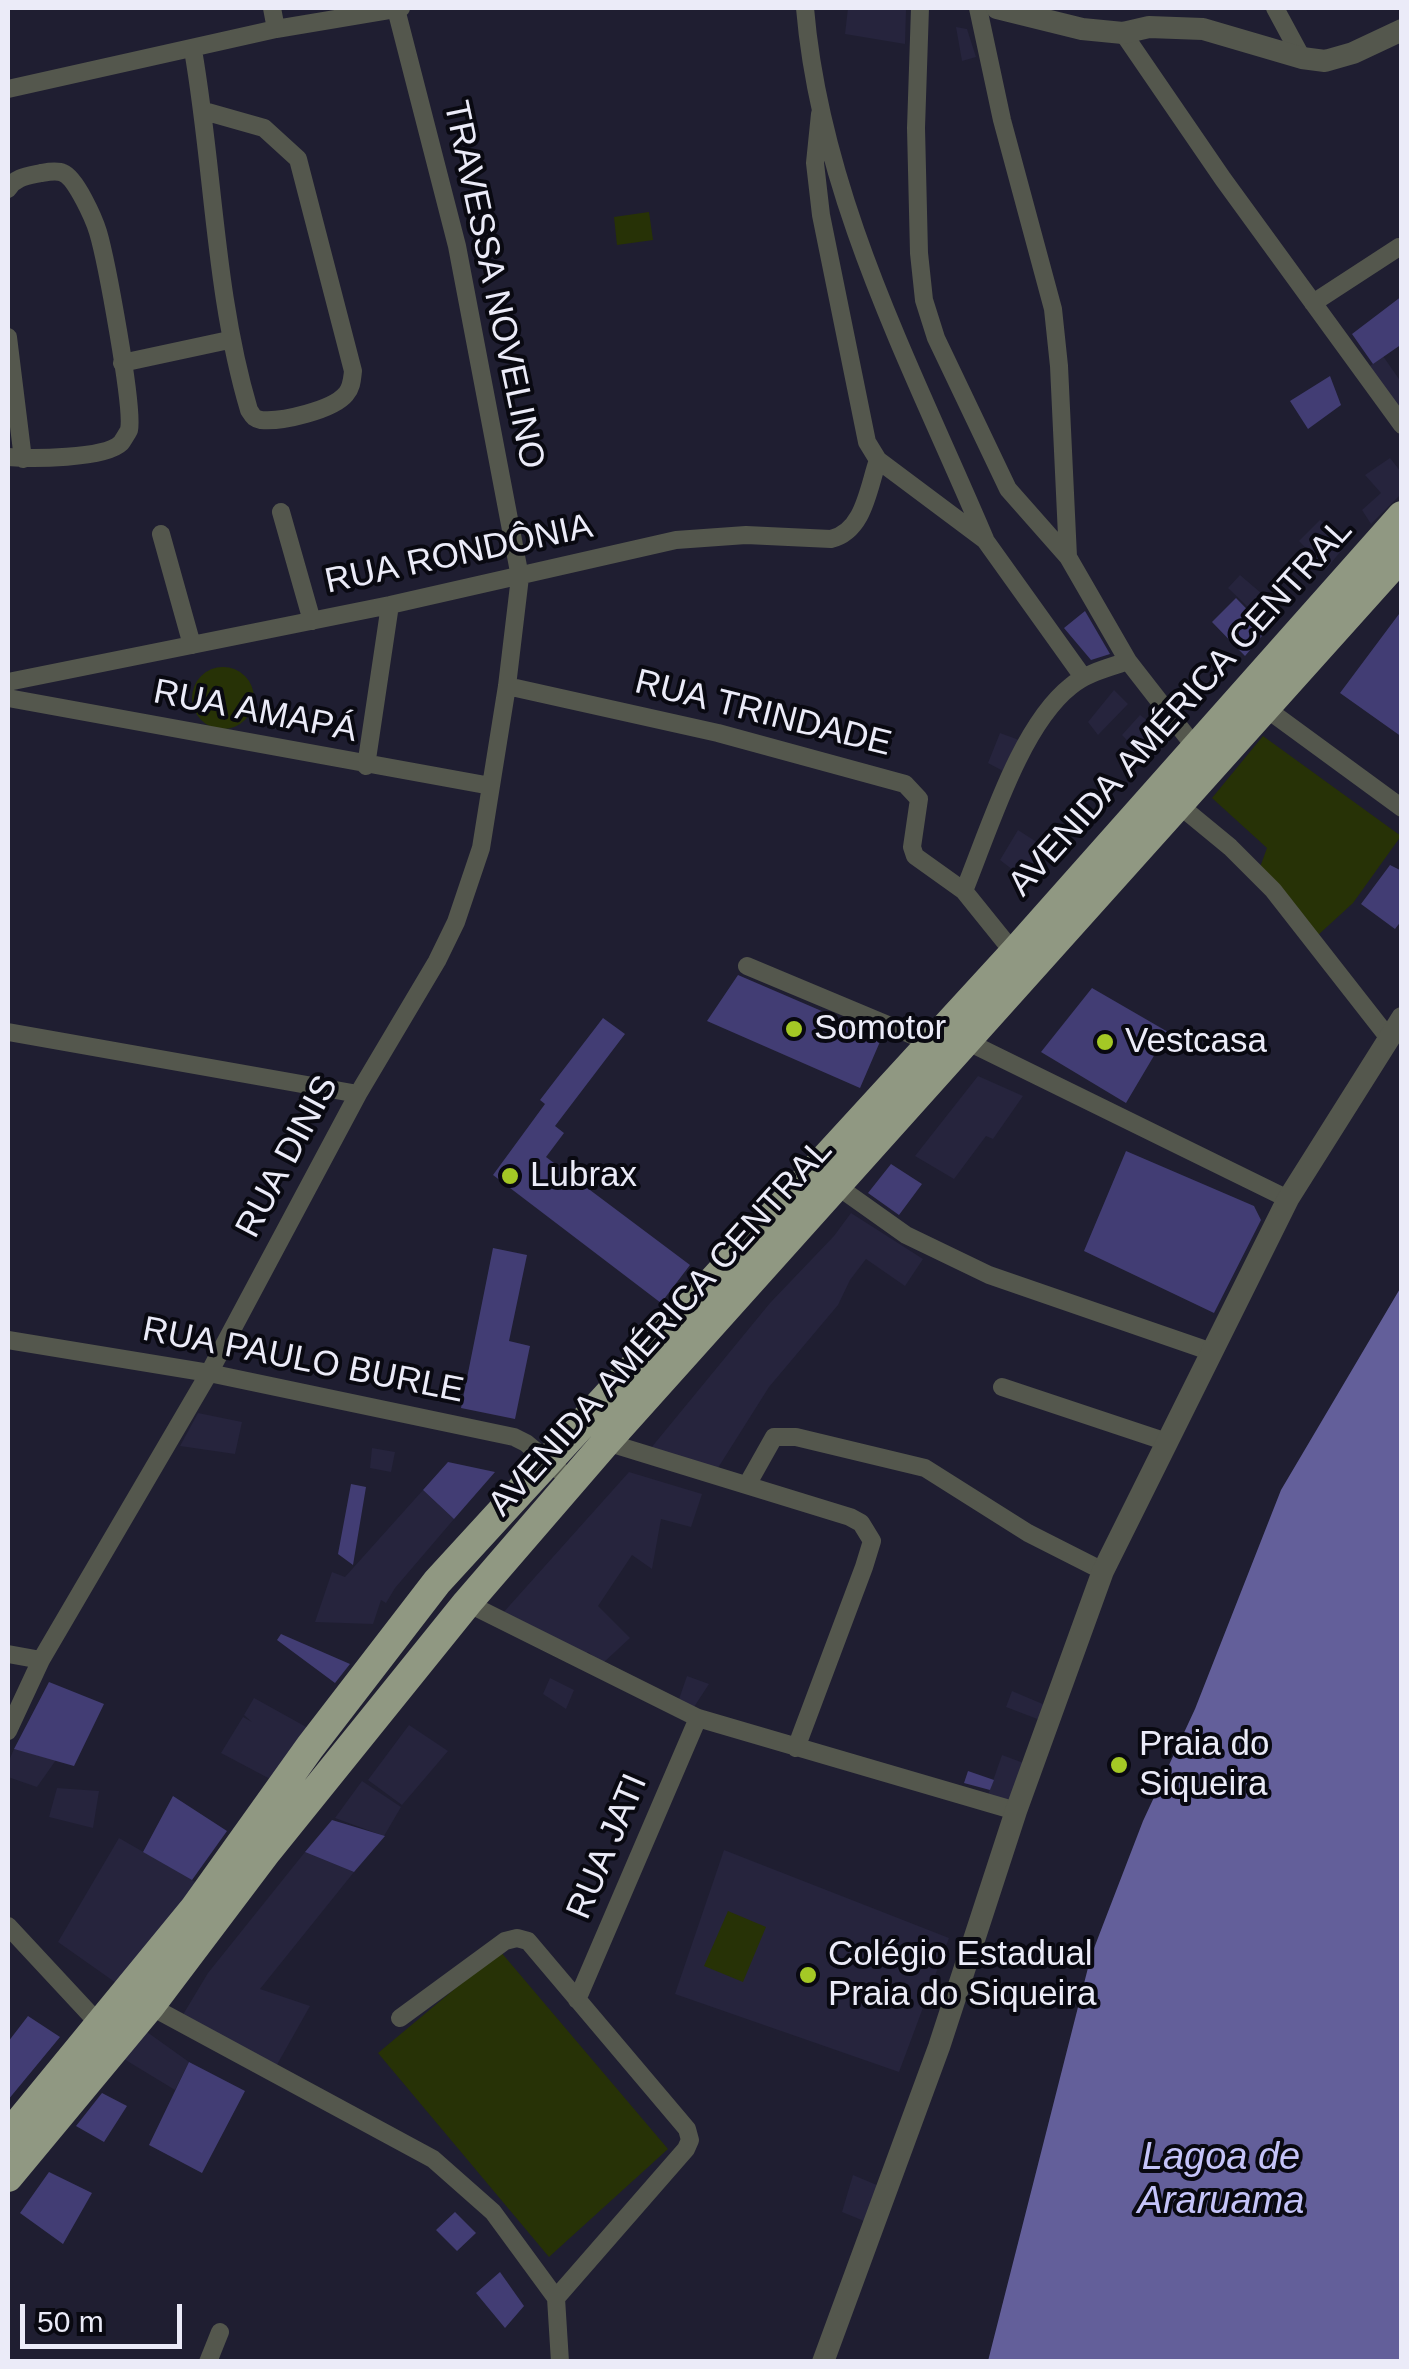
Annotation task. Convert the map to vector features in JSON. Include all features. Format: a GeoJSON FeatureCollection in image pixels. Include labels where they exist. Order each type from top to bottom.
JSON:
{"type":"FeatureCollection","features":[{"type":"Feature","properties":{"kind":"highway","name":"AVENIDA AMÉRICA CENTRAL"},"geometry":{"type":"LineString","coordinates":[[8,2136],[195,1908],[310,1747],[438,1582],[1014,953],[1402,516]]}},
{"type":"Feature","properties":{"kind":"highway","name":"AVENIDA AMÉRICA CENTRAL"},"geometry":{"type":"LineString","coordinates":[[8,2176],[150,2006],[466,1602],[1402,556]]}},
{"type":"Feature","properties":{"kind":"street"},"geometry":{"type":"LineString","coordinates":[[272,8],[276,29]]}},
{"type":"Feature","properties":{"kind":"street"},"geometry":{"type":"LineString","coordinates":[[8,89],[276,29],[398,8]]}},
{"type":"Feature","properties":{"kind":"street","name":"TRAVESSA NOVELINO"},"geometry":{"type":"LineString","coordinates":[[398,8],[458,246],[520,577]]}},
{"type":"Feature","properties":{"kind":"street"},"geometry":{"type":"LineString","coordinates":[[805,8],[820,114],[886,318],[985,540],[1083,677]]}},
{"type":"Feature","properties":{"kind":"street"},"geometry":{"type":"LineString","coordinates":[[920,8],[916,128],[920,253],[924,300],[936,338],[1008,489],[1068,558],[1128,661],[1195,746]]}},
{"type":"Feature","properties":{"kind":"street"},"geometry":{"type":"LineString","coordinates":[[978,8],[1002,120],[1054,310],[1068,558]]}},
{"type":"Feature","properties":{"kind":"street"},"geometry":{"type":"LineString","coordinates":[[997,8],[1082,29],[1122,34],[1149,27],[1203,29],[1325,61],[1353,53],[1402,30]]}},
{"type":"Feature","properties":{"kind":"street"},"geometry":{"type":"LineString","coordinates":[[1275,8],[1302,58]]}},
{"type":"Feature","properties":{"kind":"street"},"geometry":{"type":"LineString","coordinates":[[1122,34],[1402,425]]}},
{"type":"Feature","properties":{"kind":"street"},"geometry":{"type":"LineString","coordinates":[[193,50],[204,111],[215,241],[230,340],[249,410],[259,420],[318,411],[336,403],[352,384],[353,371],[298,159],[264,128],[204,111]]}},
{"type":"Feature","properties":{"kind":"street"},"geometry":{"type":"LineString","coordinates":[[820,114],[815,162],[821,216],[867,442],[878,460],[985,540]]}},
{"type":"Feature","properties":{"kind":"street"},"geometry":{"type":"LineString","coordinates":[[8,189],[18,178],[63,173],[73,181],[98,232],[129,420],[122,442],[114,448],[72,457],[16,458],[8,337]]}},
{"type":"Feature","properties":{"kind":"street"},"geometry":{"type":"LineString","coordinates":[[1313,304],[1400,247]]}},
{"type":"Feature","properties":{"kind":"street"},"geometry":{"type":"LineString","coordinates":[[122,363],[230,340]]}},
{"type":"Feature","properties":{"kind":"street","name":"RUA RONDÔNIA"},"geometry":{"type":"LineString","coordinates":[[8,682],[390,605],[676,540],[746,535],[830,539],[842,536],[857,521],[878,460]]}},
{"type":"Feature","properties":{"kind":"street"},"geometry":{"type":"LineString","coordinates":[[281,512],[312,621]]}},
{"type":"Feature","properties":{"kind":"street"},"geometry":{"type":"LineString","coordinates":[[161,534],[192,645]]}},
{"type":"Feature","properties":{"kind":"street","name":"RUA DINIS"},"geometry":{"type":"LineString","coordinates":[[8,1731],[42,1660],[209,1373],[358,1094],[456,922],[481,848],[508,686],[520,577]]}},
{"type":"Feature","properties":{"kind":"street"},"geometry":{"type":"LineString","coordinates":[[366,766],[390,605]]}},
{"type":"Feature","properties":{"kind":"street"},"geometry":{"type":"LineString","coordinates":[[964,891],[1032,729],[1051,704],[1083,677],[1128,661]]}},
{"type":"Feature","properties":{"kind":"street","name":"RUA TRINDADE"},"geometry":{"type":"LineString","coordinates":[[508,686],[718,733],[905,784],[920,799],[912,848],[915,856],[964,891],[1014,953]]}},
{"type":"Feature","properties":{"kind":"street","name":"RUA AMAPÁ"},"geometry":{"type":"LineString","coordinates":[[8,698],[491,786]]}},
{"type":"Feature","properties":{"kind":"street"},"geometry":{"type":"LineString","coordinates":[[1264,707],[1402,808]]}},
{"type":"Feature","properties":{"kind":"street"},"geometry":{"type":"LineString","coordinates":[[823,2362],[939,2046],[1016,1811],[1104,1571],[1288,1199],[1395,1027],[1272,890],[1230,847],[1180,805]]}},
{"type":"Feature","properties":{"kind":"street"},"geometry":{"type":"LineString","coordinates":[[747,966],[931,1044]]}},
{"type":"Feature","properties":{"kind":"street"},"geometry":{"type":"LineString","coordinates":[[8,1032],[358,1094]]}},
{"type":"Feature","properties":{"kind":"street"},"geometry":{"type":"LineString","coordinates":[[966,1041],[1288,1199]]}},
{"type":"Feature","properties":{"kind":"street"},"geometry":{"type":"LineString","coordinates":[[837,1186],[906,1235],[962,1263],[1047,1297],[1212,1352]]}},
{"type":"Feature","properties":{"kind":"street","name":"RUA PAULO BURLE"},"geometry":{"type":"LineString","coordinates":[[8,1340],[209,1373],[514,1437],[572,1481]]}},
{"type":"Feature","properties":{"kind":"street"},"geometry":{"type":"LineString","coordinates":[[1002,1387],[1167,1442]]}},
{"type":"Feature","properties":{"kind":"street"},"geometry":{"type":"LineString","coordinates":[[747,1485],[774,1437],[796,1437],[866,1452],[925,1468],[1028,1532],[1104,1571]]}},
{"type":"Feature","properties":{"kind":"street"},"geometry":{"type":"LineString","coordinates":[[606,1442],[861,1523],[872,1541],[796,1748]]}},
{"type":"Feature","properties":{"kind":"street"},"geometry":{"type":"LineString","coordinates":[[466,1602],[698,1718],[1016,1811]]}},
{"type":"Feature","properties":{"kind":"street"},"geometry":{"type":"LineString","coordinates":[[8,1654],[42,1660]]}},
{"type":"Feature","properties":{"kind":"street","name":"RUA JATI"},"geometry":{"type":"LineString","coordinates":[[577,2000],[698,1718]]}},
{"type":"Feature","properties":{"kind":"street"},"geometry":{"type":"LineString","coordinates":[[8,1926],[101,2026]]}},
{"type":"Feature","properties":{"kind":"street"},"geometry":{"type":"LineString","coordinates":[[400,2018],[506,1940],[517,1938],[536,1948],[687,2130],[690,2140],[686,2150],[556,2298]]}},
{"type":"Feature","properties":{"kind":"street"},"geometry":{"type":"LineString","coordinates":[[150,2006],[433,2159],[492,2212],[556,2298],[560,2362]]}},
{"type":"Feature","properties":{"kind":"street"},"geometry":{"type":"LineString","coordinates":[[208,2362],[220,2332]]}},
{"type":"Feature","properties":{"kind":"shaded area"},"geometry":{"type":"Polygon","coordinates":[[[848,8],[906,10],[905,44],[845,34],[848,8]]]}},
{"type":"Feature","properties":{"kind":"shaded area"},"geometry":{"type":"Polygon","coordinates":[[[956,27],[967,29],[976,57],[962,61],[956,27]]]}},
{"type":"Feature","properties":{"kind":"shaded area"},"geometry":{"type":"Polygon","coordinates":[[[1383,356],[1401,382],[1401,417],[1367,368],[1383,356]]]}},
{"type":"Feature","properties":{"kind":"shaded area"},"geometry":{"type":"Polygon","coordinates":[[[1390,458],[1401,472],[1401,494],[1371,524],[1362,510],[1381,493],[1365,475],[1390,458]]]}},
{"type":"Feature","properties":{"kind":"shaded area"},"geometry":{"type":"Polygon","coordinates":[[[1320,520],[1346,545],[1326,569],[1299,541],[1320,520]]]}},
{"type":"Feature","properties":{"kind":"shaded area"},"geometry":{"type":"Polygon","coordinates":[[[1240,575],[1282,611],[1270,628],[1228,588],[1240,575]]]}},
{"type":"Feature","properties":{"kind":"shaded area"},"geometry":{"type":"Polygon","coordinates":[[[1114,690],[1128,704],[1098,735],[1088,722],[1114,690]]]}},
{"type":"Feature","properties":{"kind":"shaded area"},"geometry":{"type":"Polygon","coordinates":[[[1140,715],[1164,733],[1142,756],[1122,735],[1140,715]]]}},
{"type":"Feature","properties":{"kind":"shaded area"},"geometry":{"type":"Polygon","coordinates":[[[1000,733],[1019,740],[1003,771],[988,763],[1000,733]]]}},
{"type":"Feature","properties":{"kind":"shaded area"},"geometry":{"type":"Polygon","coordinates":[[[1018,830],[1046,848],[1026,880],[1000,860],[1018,830]]]}},
{"type":"Feature","properties":{"kind":"shaded area"},"geometry":{"type":"Polygon","coordinates":[[[978,1076],[1023,1096],[993,1139],[986,1136],[954,1179],[915,1156],[978,1076]]]}},
{"type":"Feature","properties":{"kind":"shaded area"},"geometry":{"type":"Polygon","coordinates":[[[851,1213],[923,1259],[905,1286],[866,1259],[838,1305],[769,1387],[716,1471],[651,1448],[770,1303],[851,1213]]]}},
{"type":"Feature","properties":{"kind":"shaded area"},"geometry":{"type":"Polygon","coordinates":[[[198,1413],[242,1422],[235,1454],[180,1446],[198,1413]]]}},
{"type":"Feature","properties":{"kind":"shaded area"},"geometry":{"type":"Polygon","coordinates":[[[372,1448],[395,1452],[391,1472],[370,1468],[372,1448]]]}},
{"type":"Feature","properties":{"kind":"shaded area"},"geometry":{"type":"Polygon","coordinates":[[[629,1472],[702,1494],[691,1527],[661,1519],[652,1569],[632,1555],[598,1606],[630,1638],[602,1664],[588,1652],[583,1656],[502,1614],[629,1472]]]}},
{"type":"Feature","properties":{"kind":"shaded area"},"geometry":{"type":"Polygon","coordinates":[[[423,1490],[454,1519],[386,1603],[381,1600],[373,1624],[315,1622],[332,1572],[345,1577],[423,1490]]]}},
{"type":"Feature","properties":{"kind":"shaded area"},"geometry":{"type":"Polygon","coordinates":[[[687,1676],[709,1684],[694,1707],[678,1702],[687,1676]]]}},
{"type":"Feature","properties":{"kind":"shaded area"},"geometry":{"type":"Polygon","coordinates":[[[550,1678],[574,1690],[566,1709],[543,1694],[550,1678]]]}},
{"type":"Feature","properties":{"kind":"shaded area"},"geometry":{"type":"Polygon","coordinates":[[[1012,1691],[1045,1705],[1040,1720],[1006,1707],[1012,1691]]]}},
{"type":"Feature","properties":{"kind":"shaded area"},"geometry":{"type":"Polygon","coordinates":[[[254,1698],[308,1728],[272,1780],[221,1753],[243,1717],[252,1722],[244,1715],[254,1698]]]}},
{"type":"Feature","properties":{"kind":"shaded area"},"geometry":{"type":"Polygon","coordinates":[[[409,1725],[448,1751],[402,1805],[368,1780],[409,1725]]]}},
{"type":"Feature","properties":{"kind":"shaded area"},"geometry":{"type":"Polygon","coordinates":[[[14,1749],[56,1760],[37,1787],[8,1777],[14,1749]]]}},
{"type":"Feature","properties":{"kind":"shaded area"},"geometry":{"type":"Polygon","coordinates":[[[1002,1755],[1029,1765],[1013,1806],[987,1798],[1002,1755]]]}},
{"type":"Feature","properties":{"kind":"shaded area"},"geometry":{"type":"Polygon","coordinates":[[[362,1781],[401,1807],[384,1836],[335,1818],[362,1781]]]}},
{"type":"Feature","properties":{"kind":"shaded area"},"geometry":{"type":"Polygon","coordinates":[[[57,1788],[99,1791],[93,1828],[49,1817],[57,1788]]]}},
{"type":"Feature","properties":{"kind":"shaded area"},"geometry":{"type":"Polygon","coordinates":[[[119,1838],[199,1884],[119,1985],[58,1942],[119,1838]]]}},
{"type":"Feature","properties":{"kind":"shaded area","name":"Colégio Estadual Praia do Siqueira"},"geometry":{"type":"Polygon","coordinates":[[[724,1850],[949,1938],[899,2072],[675,1994],[724,1850]]]}},
{"type":"Feature","properties":{"kind":"shaded area"},"geometry":{"type":"Polygon","coordinates":[[[305,1852],[354,1872],[260,1989],[310,2006],[274,2070],[181,2018],[208,1973],[305,1852]]]}},
{"type":"Feature","properties":{"kind":"shaded area"},"geometry":{"type":"Polygon","coordinates":[[[147,2032],[189,2062],[175,2090],[124,2059],[147,2032]]]}},
{"type":"Feature","properties":{"kind":"shaded area"},"geometry":{"type":"Polygon","coordinates":[[[853,2175],[879,2186],[864,2221],[842,2212],[853,2175]]]}},
{"type":"Feature","properties":{"kind":"green space"},"geometry":{"type":"Polygon","coordinates":[[[649,212],[653,240],[617,245],[614,217],[649,212]]]}},
{"type":"Feature","properties":{"kind":"green space"},"geometry":{"type":"Polygon","coordinates":[[[223,667],[245,676],[254,698],[245,720],[223,729],[201,720],[192,698],[201,676],[223,667]]]}},
{"type":"Feature","properties":{"kind":"green space"},"geometry":{"type":"Polygon","coordinates":[[[1263,736],[1401,836],[1353,903],[1317,936],[1259,870],[1267,848],[1212,798],[1263,736]]]}},
{"type":"Feature","properties":{"kind":"green space"},"geometry":{"type":"Polygon","coordinates":[[[728,1911],[766,1927],[743,1982],[704,1966],[728,1911]]]}},
{"type":"Feature","properties":{"kind":"green space"},"geometry":{"type":"Polygon","coordinates":[[[500,1951],[668,2149],[549,2257],[378,2053],[500,1951]]]}},
{"type":"Feature","properties":{"kind":"water","name":"Lagoa de Araruama"},"geometry":{"type":"Polygon","coordinates":[[[1401,1287],[1401,2361],[988,2361],[1091,1956],[1143,1821],[1195,1709],[1281,1490],[1401,1287]]]}},
{"type":"Feature","properties":{"kind":"building"},"geometry":{"type":"Polygon","coordinates":[[[1402,296],[1402,344],[1373,364],[1352,334],[1402,296]]]}},
{"type":"Feature","properties":{"kind":"building"},"geometry":{"type":"Polygon","coordinates":[[[1330,376],[1341,405],[1308,429],[1290,401],[1330,376]]]}},
{"type":"Feature","properties":{"kind":"building"},"geometry":{"type":"Polygon","coordinates":[[[1236,598],[1267,630],[1245,656],[1212,622],[1236,598]]]}},
{"type":"Feature","properties":{"kind":"building"},"geometry":{"type":"Polygon","coordinates":[[[1402,610],[1402,737],[1340,693],[1402,610]]]}},
{"type":"Feature","properties":{"kind":"building"},"geometry":{"type":"Polygon","coordinates":[[[1085,611],[1110,654],[1091,660],[1064,628],[1085,611]]]}},
{"type":"Feature","properties":{"kind":"building"},"geometry":{"type":"Polygon","coordinates":[[[1390,865],[1402,871],[1402,920],[1395,929],[1361,904],[1390,865]]]}},
{"type":"Feature","properties":{"kind":"building","name":"Somotor"},"geometry":{"type":"Polygon","coordinates":[[[738,975],[882,1037],[860,1088],[707,1021],[738,975]]]}},
{"type":"Feature","properties":{"kind":"building","name":"Vestcasa"},"geometry":{"type":"Polygon","coordinates":[[[1092,988],[1168,1032],[1126,1103],[1041,1052],[1092,988]]]}},
{"type":"Feature","properties":{"kind":"building"},"geometry":{"type":"Polygon","coordinates":[[[603,1018],[625,1034],[555,1126],[564,1133],[546,1157],[690,1265],[661,1303],[493,1175],[545,1104],[540,1100],[603,1018]]]}},
{"type":"Feature","properties":{"kind":"building"},"geometry":{"type":"Polygon","coordinates":[[[1126,1151],[1254,1206],[1261,1220],[1214,1313],[1084,1251],[1126,1151]]]}},
{"type":"Feature","properties":{"kind":"building"},"geometry":{"type":"Polygon","coordinates":[[[891,1164],[922,1184],[899,1215],[868,1193],[891,1164]]]}},
{"type":"Feature","properties":{"kind":"building"},"geometry":{"type":"Polygon","coordinates":[[[493,1248],[527,1255],[509,1341],[530,1346],[515,1419],[461,1408],[493,1248]]]}},
{"type":"Feature","properties":{"kind":"building"},"geometry":{"type":"Polygon","coordinates":[[[448,1462],[495,1472],[454,1519],[423,1490],[448,1462]]]}},
{"type":"Feature","properties":{"kind":"building"},"geometry":{"type":"Polygon","coordinates":[[[351,1484],[366,1487],[353,1565],[338,1554],[351,1484]]]}},
{"type":"Feature","properties":{"kind":"building"},"geometry":{"type":"Polygon","coordinates":[[[281,1634],[350,1664],[335,1683],[277,1640],[281,1634]]]}},
{"type":"Feature","properties":{"kind":"building"},"geometry":{"type":"Polygon","coordinates":[[[49,1682],[104,1704],[74,1766],[14,1749],[49,1682]]]}},
{"type":"Feature","properties":{"kind":"building"},"geometry":{"type":"Polygon","coordinates":[[[968,1771],[994,1780],[990,1790],[964,1783],[968,1771]]]}},
{"type":"Feature","properties":{"kind":"building"},"geometry":{"type":"Polygon","coordinates":[[[173,1796],[227,1831],[192,1880],[143,1852],[173,1796]]]}},
{"type":"Feature","properties":{"kind":"building"},"geometry":{"type":"Polygon","coordinates":[[[332,1820],[385,1836],[354,1872],[305,1852],[332,1820]]]}},
{"type":"Feature","properties":{"kind":"building"},"geometry":{"type":"Polygon","coordinates":[[[28,2016],[60,2037],[8,2100],[8,2042],[28,2016]]]}},
{"type":"Feature","properties":{"kind":"building"},"geometry":{"type":"Polygon","coordinates":[[[189,2062],[245,2091],[202,2173],[149,2145],[189,2062]]]}},
{"type":"Feature","properties":{"kind":"building"},"geometry":{"type":"Polygon","coordinates":[[[102,2093],[127,2106],[104,2142],[76,2126],[102,2093]]]}},
{"type":"Feature","properties":{"kind":"building"},"geometry":{"type":"Polygon","coordinates":[[[49,2172],[92,2193],[63,2244],[20,2213],[49,2172]]]}},
{"type":"Feature","properties":{"kind":"building"},"geometry":{"type":"Polygon","coordinates":[[[455,2212],[476,2233],[457,2251],[436,2230],[455,2212]]]}},
{"type":"Feature","properties":{"kind":"building"},"geometry":{"type":"Polygon","coordinates":[[[500,2272],[524,2306],[505,2328],[476,2293],[500,2272]]]}},
{"type":"Feature","properties":{"kind":"place","name":"Somotor"},"geometry":{"type":"Point","coordinates":[794,1029]}},
{"type":"Feature","properties":{"kind":"place","name":"Vestcasa"},"geometry":{"type":"Point","coordinates":[1105,1042]}},
{"type":"Feature","properties":{"kind":"place","name":"Lubrax"},"geometry":{"type":"Point","coordinates":[510,1176]}},
{"type":"Feature","properties":{"kind":"place","name":"Praia do Siqueira"},"geometry":{"type":"Point","coordinates":[1119,1765]}},
{"type":"Feature","properties":{"kind":"place","name":"Colégio Estadual Praia do Siqueira"},"geometry":{"type":"Point","coordinates":[808,1975]}}]}
